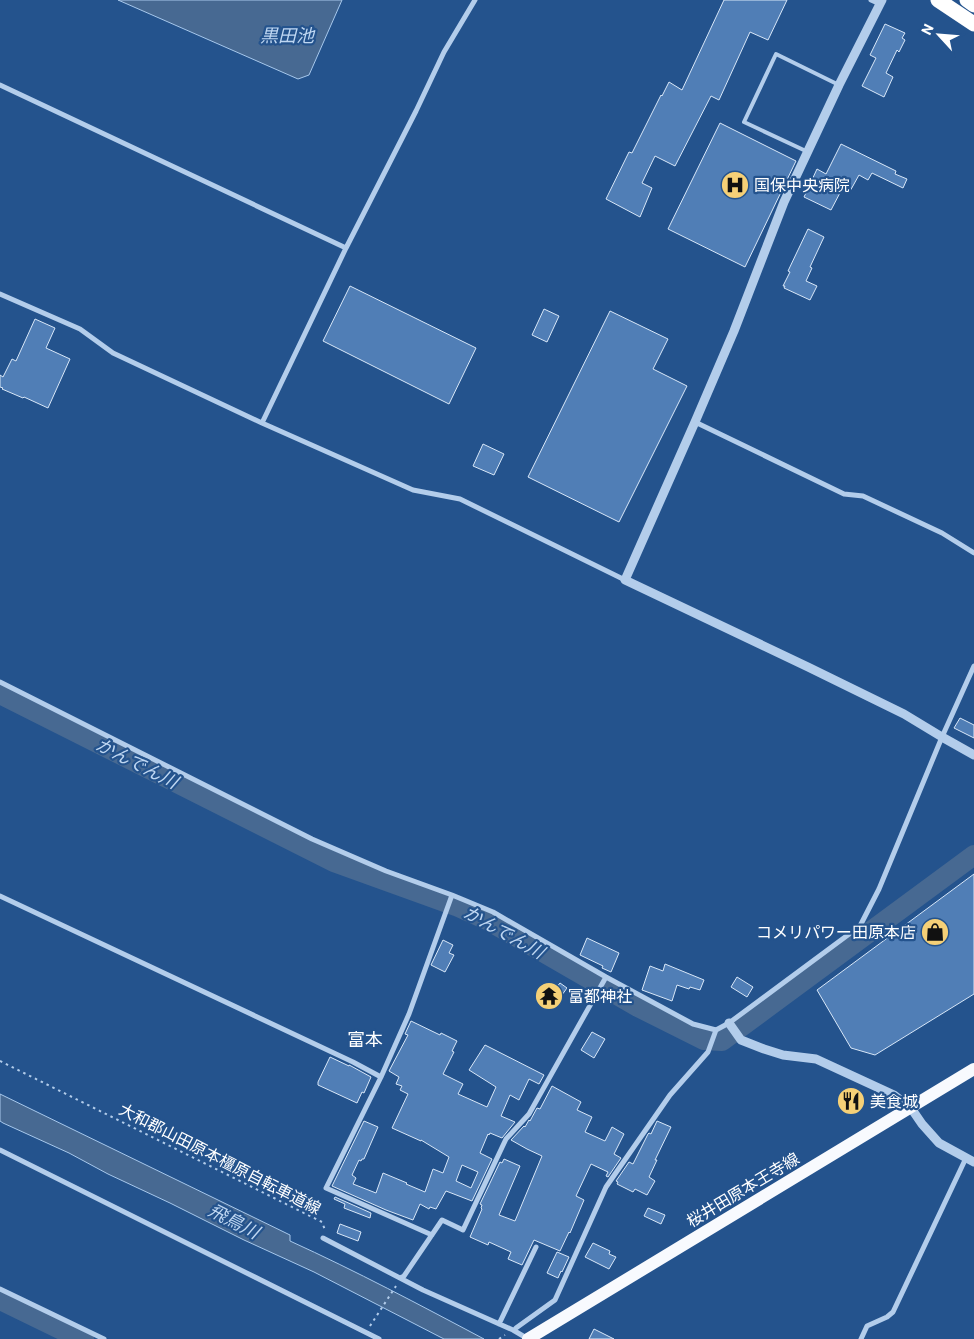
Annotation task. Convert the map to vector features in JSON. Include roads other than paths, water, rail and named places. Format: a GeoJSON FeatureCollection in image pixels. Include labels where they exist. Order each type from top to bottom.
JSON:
{"type":"FeatureCollection","features":[{"type":"Feature","properties":{"kind":"highway"},"geometry":{"type":"LineString","coordinates":[[938,0],[974,24]]}},
{"type":"Feature","properties":{"kind":"highway"},"geometry":{"type":"LineString","coordinates":[[967,0],[974,5]]}},
{"type":"Feature","properties":{"kind":"main road","name":"桜井田原本王寺線"},"geometry":{"type":"LineString","coordinates":[[528,1339],[974,1069]]}},
{"type":"Feature","properties":{"kind":"street"},"geometry":{"type":"LineString","coordinates":[[262,422],[444,52],[475,0]]}},
{"type":"Feature","properties":{"kind":"street"},"geometry":{"type":"LineString","coordinates":[[625,580],[734,331],[784,202],[839,85],[881,2],[871,0]]}},
{"type":"Feature","properties":{"kind":"street"},"geometry":{"type":"LineString","coordinates":[[0,85],[346,248]]}},
{"type":"Feature","properties":{"kind":"street"},"geometry":{"type":"LineString","coordinates":[[0,294],[80,328],[113,352],[413,490],[460,499],[625,580],[800,662],[904,714],[974,755]]}},
{"type":"Feature","properties":{"kind":"street"},"geometry":{"type":"LineString","coordinates":[[695,422],[844,494],[863,496],[942,533],[974,553]]}},
{"type":"Feature","properties":{"kind":"street"},"geometry":{"type":"LineString","coordinates":[[0,682],[312,839],[493,912],[606,977],[693,1024],[716,1030],[730,1023],[860,926],[879,889],[942,737],[974,666]]}},
{"type":"Feature","properties":{"kind":"street"},"geometry":{"type":"LineString","coordinates":[[432,1235],[326,1188],[409,1014],[452,895]]}},
{"type":"Feature","properties":{"kind":"street"},"geometry":{"type":"LineString","coordinates":[[0,896],[353,1062],[380,1077]]}},
{"type":"Feature","properties":{"kind":"street"},"geometry":{"type":"LineString","coordinates":[[400,1278],[404,1276],[442,1220],[463,1230],[506,1139],[529,1114],[606,977]]}},
{"type":"Feature","properties":{"kind":"street"},"geometry":{"type":"LineString","coordinates":[[730,1023],[741,1040],[783,1055],[816,1059],[894,1095],[911,1108],[939,1143],[970,1160],[892,1312],[867,1326],[861,1339]]}},
{"type":"Feature","properties":{"kind":"street"},"geometry":{"type":"LineString","coordinates":[[516,1328],[556,1300],[606,1187],[670,1095],[708,1052],[716,1030]]}},
{"type":"Feature","properties":{"kind":"street"},"geometry":{"type":"LineString","coordinates":[[0,1150],[379,1339]]}},
{"type":"Feature","properties":{"kind":"street"},"geometry":{"type":"LineString","coordinates":[[325,1236],[400,1278],[528,1339]]}},
{"type":"Feature","properties":{"kind":"street"},"geometry":{"type":"LineString","coordinates":[[499,1324],[536,1247]]}},
{"type":"Feature","properties":{"kind":"street"},"geometry":{"type":"LineString","coordinates":[[0,1289],[104,1339]]}},
{"type":"Feature","properties":{"kind":"lane"},"geometry":{"type":"LineString","coordinates":[[808,152],[744,122],[776,54],[839,85]]}},
{"type":"Feature","properties":{"kind":"water","name":"黒田池"},"geometry":{"type":"Polygon","coordinates":[[[118,0],[342,0],[309,75],[298,79],[118,0]]]}},
{"type":"Feature","properties":{"kind":"water","name":"飛鳥川"},"geometry":{"type":"Polygon","coordinates":[[[0,1094],[290,1235],[290,1241],[364,1276],[484,1339],[444,1339],[314,1272],[3,1123],[0,1121],[0,1094]]]}},
{"type":"Feature","properties":{"kind":"waterway","name":"かんでん川"},"geometry":{"type":"LineString","coordinates":[[0,694],[334,862],[456,906],[489,921],[638,1007],[704,1040],[722,1041],[974,855]]}},
{"type":"Feature","properties":{"kind":"waterway"},"geometry":{"type":"LineString","coordinates":[[0,1300],[84,1339]]}},
{"type":"Feature","properties":{"kind":"place","name":"国保中央病院"},"geometry":{"type":"Point","coordinates":[735,185]}},
{"type":"Feature","properties":{"kind":"place","name":"コメリパワー田原本店"},"geometry":{"type":"Point","coordinates":[935,932]}},
{"type":"Feature","properties":{"kind":"place","name":"富都神社"},"geometry":{"type":"Point","coordinates":[549,996]}},
{"type":"Feature","properties":{"kind":"place","name":"美食城"},"geometry":{"type":"Point","coordinates":[851,1101]}},
{"type":"Feature","properties":{"kind":"district","name":"富本"},"geometry":{"type":"Point","coordinates":[365,1039]}}]}
